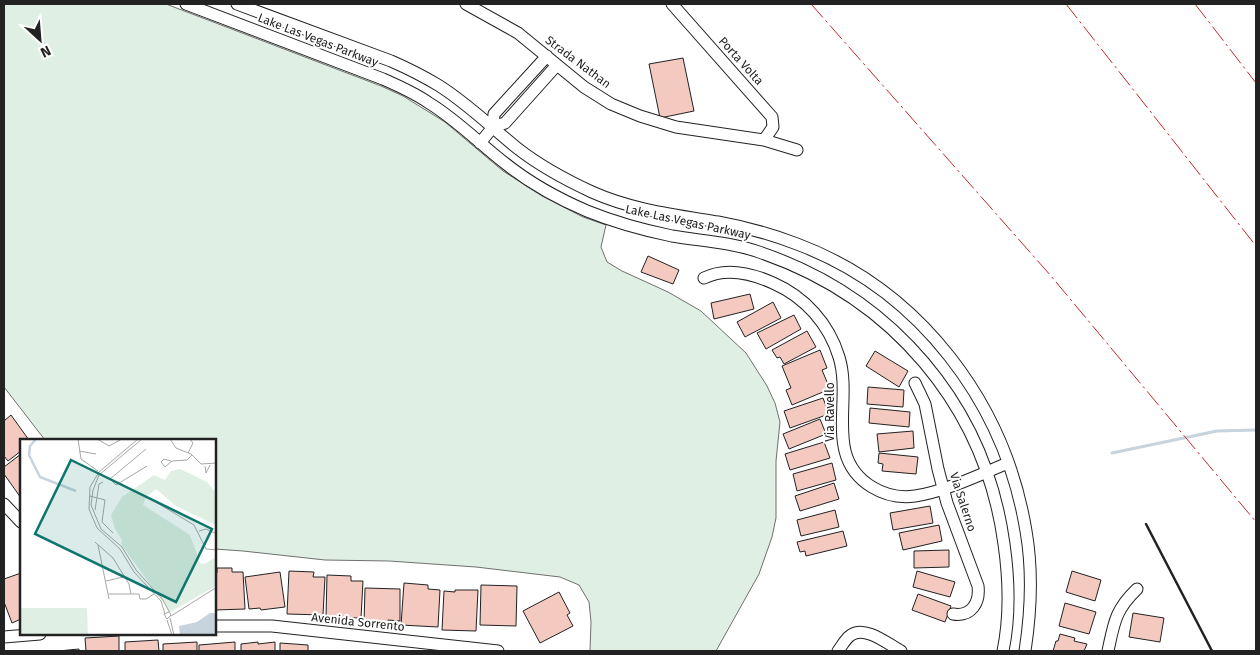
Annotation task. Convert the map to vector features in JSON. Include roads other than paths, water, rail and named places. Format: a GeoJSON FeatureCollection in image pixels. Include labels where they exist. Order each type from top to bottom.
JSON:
{"type":"FeatureCollection","features":[{"type":"Feature","properties":{"kind":"street","name":"Lake Las Vegas Parkway"},"geometry":{"type":"LineString","coordinates":[[186,4],[384,79],[406,90],[428,102],[449,117],[508,165],[546,190],[586,211],[629,226],[674,236],[716,241],[757,251],[797,266],[834,286],[870,309],[901,337],[930,368],[954,403],[974,440],[987,472],[1001,520],[1007,562],[1008,604],[1003,651]]}},
{"type":"Feature","properties":{"kind":"street","name":"Lake Las Vegas Parkway"},"geometry":{"type":"LineString","coordinates":[[237,4],[416,72],[462,101],[519,149],[556,173],[594,193],[635,207],[677,217],[718,222],[759,231],[798,244],[836,262],[872,283],[904,309],[928,332],[960,370],[983,405],[1002,446],[1017,488],[1026,533],[1030,578],[1025,651]]}},
{"type":"Feature","properties":{"kind":"street","name":"Strada Nathan"},"geometry":{"type":"LineString","coordinates":[[468,4],[518,33],[584,87],[611,104],[640,116],[676,126],[764,140],[797,150]]}},
{"type":"Feature","properties":{"kind":"street","name":"Porta Volta"},"geometry":{"type":"LineString","coordinates":[[672,4],[772,117],[773,127],[764,140]]}},
{"type":"Feature","properties":{"kind":"street"},"geometry":{"type":"LineString","coordinates":[[493,127],[494,114],[547,56]]}},
{"type":"Feature","properties":{"kind":"street"},"geometry":{"type":"LineString","coordinates":[[480,143],[493,127],[505,123],[558,65]]}},
{"type":"Feature","properties":{"kind":"street"},"geometry":{"type":"LineString","coordinates":[[527,77],[538,86]]}},
{"type":"Feature","properties":{"kind":"street","name":"Via Ravello"},"geometry":{"type":"LineString","coordinates":[[704,278],[721,272],[739,273],[769,281],[803,302],[813,311],[829,333],[840,358],[844,384],[842,439],[848,460],[856,473],[873,487],[893,495],[915,496],[944,488],[1008,463]]}},
{"type":"Feature","properties":{"kind":"street","name":"Via Salerno"},"geometry":{"type":"LineString","coordinates":[[915,383],[926,404],[938,469],[947,503],[977,581],[979,591],[976,604],[972,610],[963,614],[953,614]]}},
{"type":"Feature","properties":{"kind":"street"},"geometry":{"type":"LineString","coordinates":[[4,504],[20,521]]}},
{"type":"Feature","properties":{"kind":"street"},"geometry":{"type":"LineString","coordinates":[[1108,651],[1117,612],[1137,589]]}},
{"type":"Feature","properties":{"kind":"street","name":"Avenida Sorrento"},"geometry":{"type":"LineString","coordinates":[[216,626],[272,626],[498,651]]}},
{"type":"Feature","properties":{"kind":"street"},"geometry":{"type":"LineString","coordinates":[[838,651],[849,636],[856,632],[865,632],[902,651]]}},
{"type":"Feature","properties":{"kind":"street"},"geometry":{"type":"LineString","coordinates":[[4,637],[28,635]]}},
{"type":"Feature","properties":{"kind":"waterway"},"geometry":{"type":"LineString","coordinates":[[1112,453],[1217,431],[1256,430]]}}]}
